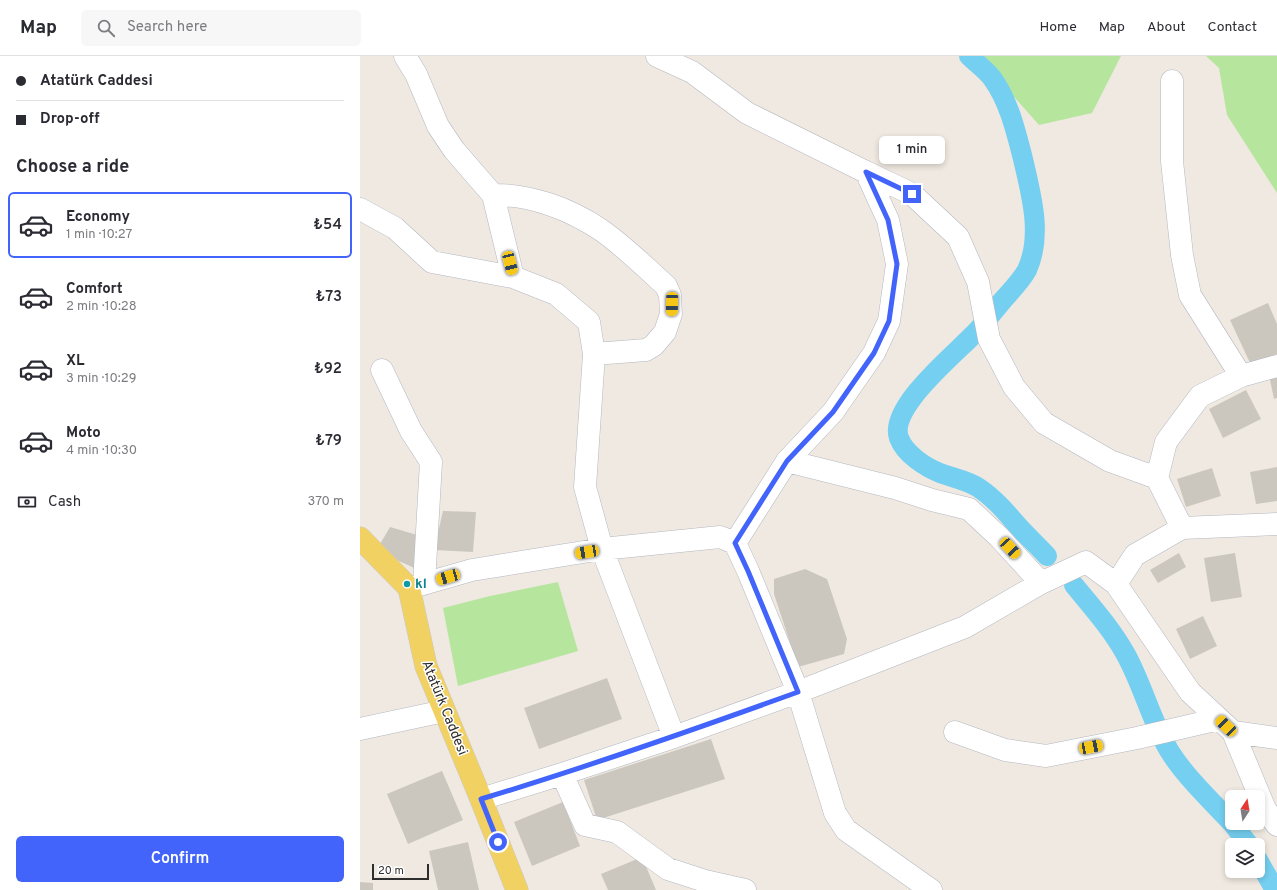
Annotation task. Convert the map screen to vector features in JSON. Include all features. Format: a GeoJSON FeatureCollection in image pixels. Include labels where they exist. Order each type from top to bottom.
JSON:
{"type":"FeatureCollection","features":[{"type":"Feature","properties":{"kind":"main road"},"geometry":{"type":"LineString","coordinates":[[360,538],[417,586]]}},
{"type":"Feature","properties":{"kind":"main road","name":"Atatürk Caddesi"},"geometry":{"type":"LineString","coordinates":[[417,586],[426,666],[517,890]]}},
{"type":"Feature","properties":{"kind":"street"},"geometry":{"type":"LineString","coordinates":[[405,56],[416,74],[438,126],[454,150],[493,195],[513,277]]}},
{"type":"Feature","properties":{"kind":"street"},"geometry":{"type":"LineString","coordinates":[[657,56],[692,72],[747,114],[912,194],[958,237],[978,282],[989,339],[1014,387],[1044,423],[1110,461],[1157,478]]}},
{"type":"Feature","properties":{"kind":"street"},"geometry":{"type":"LineString","coordinates":[[1172,81],[1172,161],[1182,255],[1190,296],[1241,376]]}},
{"type":"Feature","properties":{"kind":"street"},"geometry":{"type":"LineString","coordinates":[[735,543],[787,461],[833,412],[874,353],[889,321],[897,264],[888,220],[866,172]]}},
{"type":"Feature","properties":{"kind":"street"},"geometry":{"type":"LineString","coordinates":[[493,195],[516,196],[534,199],[573,214],[612,238],[666,286],[671,300],[671,314],[665,332],[654,345],[646,350],[594,354]]}},
{"type":"Feature","properties":{"kind":"street"},"geometry":{"type":"LineString","coordinates":[[360,209],[395,228],[432,262],[513,277],[556,294],[589,322],[594,354],[585,487],[602,550],[674,736]]}},
{"type":"Feature","properties":{"kind":"street"},"geometry":{"type":"LineString","coordinates":[[1182,528],[1157,478],[1166,442],[1200,396],[1241,376],[1277,366]]}},
{"type":"Feature","properties":{"kind":"street"},"geometry":{"type":"LineString","coordinates":[[382,370],[411,431],[432,462],[417,586],[472,570],[602,550],[720,537],[735,543],[798,692],[836,813],[846,830],[931,890]]}},
{"type":"Feature","properties":{"kind":"street"},"geometry":{"type":"LineString","coordinates":[[787,461],[895,488],[932,500],[968,509],[999,537],[1041,583]]}},
{"type":"Feature","properties":{"kind":"street"},"geometry":{"type":"LineString","coordinates":[[1116,584],[1135,555],[1182,528],[1277,524]]}},
{"type":"Feature","properties":{"kind":"street"},"geometry":{"type":"LineString","coordinates":[[481,799],[562,774],[798,692],[965,627],[1041,583],[1086,562],[1116,584],[1190,692],[1226,726],[1265,809],[1277,825]]}},
{"type":"Feature","properties":{"kind":"street"},"geometry":{"type":"LineString","coordinates":[[360,729],[444,711]]}},
{"type":"Feature","properties":{"kind":"street"},"geometry":{"type":"LineString","coordinates":[[955,732],[1004,750],[1046,756],[1178,729],[1226,726],[1271,738],[1277,738]]}},
{"type":"Feature","properties":{"kind":"street"},"geometry":{"type":"LineString","coordinates":[[562,774],[585,825],[617,832],[668,869],[705,881],[744,890]]}},
{"type":"Feature","properties":{"kind":"green space"},"geometry":{"type":"Polygon","coordinates":[[[978,56],[1121,56],[1092,113],[1039,125],[978,56]]]}},
{"type":"Feature","properties":{"kind":"green space"},"geometry":{"type":"Polygon","coordinates":[[[1206,56],[1277,56],[1277,193],[1227,115],[1219,68],[1206,56]]]}},
{"type":"Feature","properties":{"kind":"green space"},"geometry":{"type":"Polygon","coordinates":[[[558,582],[578,651],[458,686],[443,608],[490,596],[558,582]]]}},
{"type":"Feature","properties":{"kind":"building"},"geometry":{"type":"Polygon","coordinates":[[[1268,303],[1277,324],[1277,354],[1251,365],[1230,320],[1268,303]]]}},
{"type":"Feature","properties":{"kind":"building"},"geometry":{"type":"Polygon","coordinates":[[[1277,373],[1277,398],[1274,399],[1269,375],[1277,373]]]}},
{"type":"Feature","properties":{"kind":"building"},"geometry":{"type":"Polygon","coordinates":[[[1246,390],[1261,419],[1223,438],[1209,409],[1246,390]]]}},
{"type":"Feature","properties":{"kind":"building"},"geometry":{"type":"Polygon","coordinates":[[[1277,467],[1277,501],[1256,504],[1250,472],[1277,467]]]}},
{"type":"Feature","properties":{"kind":"building"},"geometry":{"type":"Polygon","coordinates":[[[1212,468],[1221,496],[1186,507],[1177,479],[1212,468]]]}},
{"type":"Feature","properties":{"kind":"building"},"geometry":{"type":"Polygon","coordinates":[[[443,511],[476,512],[473,552],[434,550],[443,511]]]}},
{"type":"Feature","properties":{"kind":"building"},"geometry":{"type":"Polygon","coordinates":[[[390,527],[424,537],[419,570],[376,551],[390,527]]]}},
{"type":"Feature","properties":{"kind":"building"},"geometry":{"type":"Polygon","coordinates":[[[1179,553],[1186,567],[1158,583],[1150,570],[1179,553]]]}},
{"type":"Feature","properties":{"kind":"building"},"geometry":{"type":"Polygon","coordinates":[[[1235,553],[1242,597],[1211,602],[1204,558],[1235,553]]]}},
{"type":"Feature","properties":{"kind":"building"},"geometry":{"type":"Polygon","coordinates":[[[805,569],[827,579],[847,639],[844,654],[798,667],[774,594],[774,579],[805,569]]]}},
{"type":"Feature","properties":{"kind":"building"},"geometry":{"type":"Polygon","coordinates":[[[1203,616],[1217,646],[1190,659],[1176,629],[1203,616]]]}},
{"type":"Feature","properties":{"kind":"building"},"geometry":{"type":"Polygon","coordinates":[[[607,678],[622,719],[539,749],[524,708],[607,678]]]}},
{"type":"Feature","properties":{"kind":"building"},"geometry":{"type":"Polygon","coordinates":[[[711,739],[725,779],[597,820],[584,780],[711,739]]]}},
{"type":"Feature","properties":{"kind":"building"},"geometry":{"type":"Polygon","coordinates":[[[442,771],[463,820],[408,844],[387,794],[442,771]]]}},
{"type":"Feature","properties":{"kind":"building"},"geometry":{"type":"Polygon","coordinates":[[[563,802],[580,846],[532,866],[514,822],[563,802]]]}},
{"type":"Feature","properties":{"kind":"building"},"geometry":{"type":"Polygon","coordinates":[[[468,842],[479,890],[438,890],[429,851],[468,842]]]}},
{"type":"Feature","properties":{"kind":"building"},"geometry":{"type":"Polygon","coordinates":[[[642,857],[656,890],[608,890],[601,874],[642,857]]]}},
{"type":"Feature","properties":{"kind":"building"},"geometry":{"type":"Polygon","coordinates":[[[360,882],[373,883],[373,890],[360,890],[360,882]]]}},
{"type":"Feature","properties":{"kind":"waterway"},"geometry":{"type":"LineString","coordinates":[[969,56],[990,75],[998,87],[1015,128],[1034,214],[1035,229],[1032,257],[1027,270],[1016,286],[977,331],[925,382],[913,397],[903,412],[898,426],[899,438],[911,455],[922,464],[940,473],[970,483],[990,496],[1047,556]]}},
{"type":"Feature","properties":{"kind":"waterway"},"geometry":{"type":"LineString","coordinates":[[1074,585],[1120,644],[1137,678],[1157,728],[1170,752],[1191,779],[1225,816]]}},
{"type":"Feature","properties":{"kind":"waterway"},"geometry":{"type":"LineString","coordinates":[[1237,830],[1244,838]]}},
{"type":"Feature","properties":{"kind":"waterway"},"geometry":{"type":"LineString","coordinates":[[1265,872],[1275,890]]}},
{"type":"Feature","properties":{"kind":"place","name":"kl"},"geometry":{"type":"Point","coordinates":[407,584]}},
{"type":"Feature","properties":{"kind":"route"},"geometry":{"type":"LineString","coordinates":[[498,842],[481,799],[562,774],[798,692],[735,543],[787,461],[833,412],[874,353],[889,321],[897,264],[888,220],[866,172],[912,194]]}}]}
